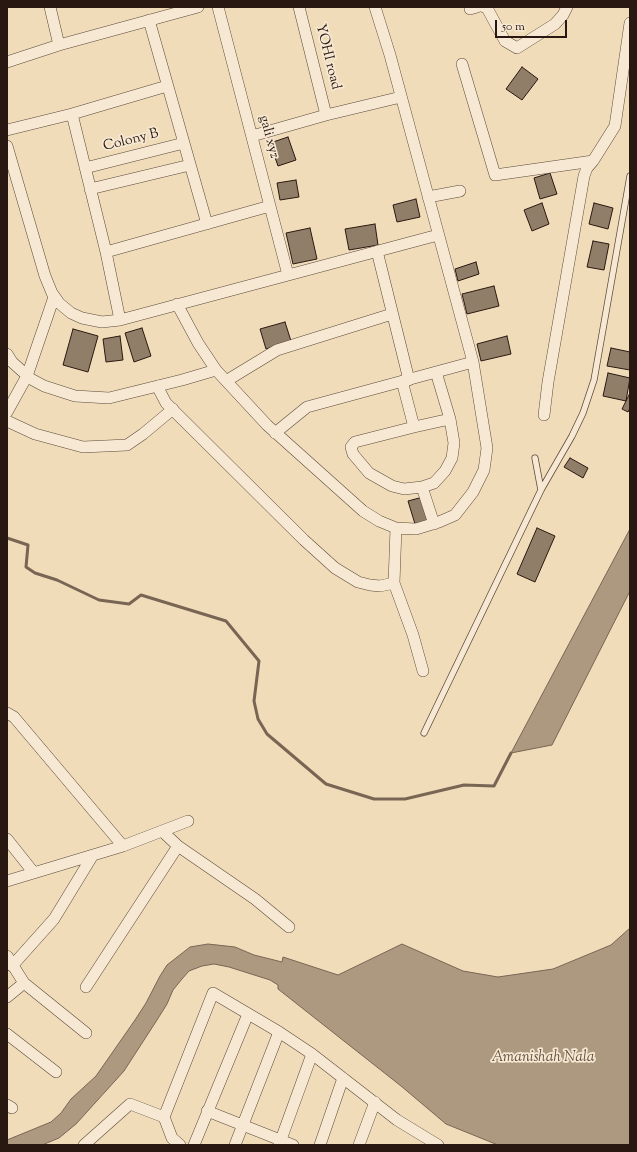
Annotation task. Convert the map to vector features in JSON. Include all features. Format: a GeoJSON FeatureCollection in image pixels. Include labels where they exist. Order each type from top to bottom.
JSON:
{"type":"FeatureCollection","features":[{"type":"Feature","properties":{"kind":"street"},"geometry":{"type":"LineString","coordinates":[[50,7],[59,45]]}},
{"type":"Feature","properties":{"kind":"street"},"geometry":{"type":"LineString","coordinates":[[7,62],[59,45],[198,7]]}},
{"type":"Feature","properties":{"kind":"street","name":"gali xyz"},"geometry":{"type":"LineString","coordinates":[[218,7],[288,274]]}},
{"type":"Feature","properties":{"kind":"street","name":"YOHI road"},"geometry":{"type":"LineString","coordinates":[[299,7],[326,115]]}},
{"type":"Feature","properties":{"kind":"street"},"geometry":{"type":"LineString","coordinates":[[177,304],[198,343],[216,370],[267,425],[363,511],[379,521],[396,528],[416,529],[434,524],[455,515],[474,492],[484,470],[488,448],[473,362],[375,7]]}},
{"type":"Feature","properties":{"kind":"street"},"geometry":{"type":"LineString","coordinates":[[484,7],[487,8],[505,41],[518,48],[555,24],[563,15],[567,7]]}},
{"type":"Feature","properties":{"kind":"street"},"geometry":{"type":"LineString","coordinates":[[150,20],[167,86],[207,224]]}},
{"type":"Feature","properties":{"kind":"street"},"geometry":{"type":"LineString","coordinates":[[544,414],[548,382],[584,176],[587,168],[594,161],[615,126],[630,23]]}},
{"type":"Feature","properties":{"kind":"street"},"geometry":{"type":"LineString","coordinates":[[462,64],[495,175],[594,161]]}},
{"type":"Feature","properties":{"kind":"street"},"geometry":{"type":"LineString","coordinates":[[7,130],[72,114],[167,86]]}},
{"type":"Feature","properties":{"kind":"street"},"geometry":{"type":"LineString","coordinates":[[252,136],[326,115],[401,97]]}},
{"type":"Feature","properties":{"kind":"street"},"geometry":{"type":"LineString","coordinates":[[72,114],[106,252],[120,320]]}},
{"type":"Feature","properties":{"kind":"street","name":"Colony B"},"geometry":{"type":"LineString","coordinates":[[86,168],[184,143]]}},
{"type":"Feature","properties":{"kind":"street"},"geometry":{"type":"LineString","coordinates":[[7,146],[44,276],[59,304],[71,313],[82,318],[102,322],[120,320],[438,235]]}},
{"type":"Feature","properties":{"kind":"street"},"geometry":{"type":"LineString","coordinates":[[90,189],[190,165]]}},
{"type":"Feature","properties":{"kind":"street"},"geometry":{"type":"LineString","coordinates":[[428,197],[460,191]]}},
{"type":"Feature","properties":{"kind":"street"},"geometry":{"type":"LineString","coordinates":[[106,252],[270,206]]}},
{"type":"Feature","properties":{"kind":"street"},"geometry":{"type":"LineString","coordinates":[[377,251],[406,380],[414,426]]}},
{"type":"Feature","properties":{"kind":"street"},"geometry":{"type":"LineString","coordinates":[[7,412],[28,376],[54,297]]}},
{"type":"Feature","properties":{"kind":"street"},"geometry":{"type":"LineString","coordinates":[[226,381],[277,350],[392,314]]}},
{"type":"Feature","properties":{"kind":"street"},"geometry":{"type":"LineString","coordinates":[[7,354],[12,362],[28,376],[44,386],[75,396],[88,397],[109,398],[216,370]]}},
{"type":"Feature","properties":{"kind":"street"},"geometry":{"type":"LineString","coordinates":[[275,432],[307,407],[473,362]]}},
{"type":"Feature","properties":{"kind":"street"},"geometry":{"type":"LineString","coordinates":[[436,372],[450,419],[454,443],[452,458],[446,472],[434,483],[404,488],[392,486],[369,473],[353,454],[351,447],[355,442],[414,426],[450,419]]}},
{"type":"Feature","properties":{"kind":"street"},"geometry":{"type":"LineString","coordinates":[[157,386],[166,403],[174,409],[294,530],[335,568],[358,582],[380,586],[394,583]]}},
{"type":"Feature","properties":{"kind":"street"},"geometry":{"type":"LineString","coordinates":[[7,422],[35,434],[83,447],[127,445],[174,409]]}},
{"type":"Feature","properties":{"kind":"street"},"geometry":{"type":"LineString","coordinates":[[422,486],[434,524]]}},
{"type":"Feature","properties":{"kind":"street"},"geometry":{"type":"LineString","coordinates":[[396,528],[394,583],[413,635],[424,671]]}},
{"type":"Feature","properties":{"kind":"street"},"geometry":{"type":"LineString","coordinates":[[7,713],[14,717],[123,846]]}},
{"type":"Feature","properties":{"kind":"street"},"geometry":{"type":"LineString","coordinates":[[7,881],[123,846],[188,821]]}},
{"type":"Feature","properties":{"kind":"street"},"geometry":{"type":"LineString","coordinates":[[162,831],[178,846],[255,899],[289,927]]}},
{"type":"Feature","properties":{"kind":"street"},"geometry":{"type":"LineString","coordinates":[[7,839],[34,873]]}},
{"type":"Feature","properties":{"kind":"street"},"geometry":{"type":"LineString","coordinates":[[86,987],[178,846]]}},
{"type":"Feature","properties":{"kind":"street"},"geometry":{"type":"LineString","coordinates":[[86,1033],[24,983],[10,961],[54,919],[93,855]]}},
{"type":"Feature","properties":{"kind":"street"},"geometry":{"type":"LineString","coordinates":[[7,997],[24,983]]}},
{"type":"Feature","properties":{"kind":"street"},"geometry":{"type":"LineString","coordinates":[[180,1145],[172,1138],[164,1117],[213,993],[312,1054],[397,1120],[438,1145]]}},
{"type":"Feature","properties":{"kind":"street"},"geometry":{"type":"LineString","coordinates":[[194,1145],[248,1014]]}},
{"type":"Feature","properties":{"kind":"street"},"geometry":{"type":"LineString","coordinates":[[235,1145],[278,1032]]}},
{"type":"Feature","properties":{"kind":"street"},"geometry":{"type":"LineString","coordinates":[[7,1034],[56,1072]]}},
{"type":"Feature","properties":{"kind":"street"},"geometry":{"type":"LineString","coordinates":[[280,1143],[312,1054]]}},
{"type":"Feature","properties":{"kind":"street"},"geometry":{"type":"LineString","coordinates":[[320,1145],[343,1078]]}},
{"type":"Feature","properties":{"kind":"street"},"geometry":{"type":"LineString","coordinates":[[359,1145],[375,1102]]}},
{"type":"Feature","properties":{"kind":"street"},"geometry":{"type":"LineString","coordinates":[[84,1145],[130,1104],[164,1117]]}},
{"type":"Feature","properties":{"kind":"street"},"geometry":{"type":"LineString","coordinates":[[207,1111],[243,1124],[280,1143],[293,1145]]}},
{"type":"Feature","properties":{"kind":"lane"},"geometry":{"type":"LineString","coordinates":[[424,733],[541,490],[580,419],[594,380],[630,176]]}},
{"type":"Feature","properties":{"kind":"lane"},"geometry":{"type":"LineString","coordinates":[[535,458],[541,490]]}},
{"type":"Feature","properties":{"kind":"water"},"geometry":{"type":"Polygon","coordinates":[[[630,529],[630,591],[552,745],[511,753],[630,529]]]}},
{"type":"Feature","properties":{"kind":"water","name":"Amanishah Nala"},"geometry":{"type":"Polygon","coordinates":[[[630,928],[630,1145],[498,1145],[446,1124],[401,1086],[278,989],[278,985],[270,980],[229,967],[214,964],[202,966],[189,971],[182,979],[173,990],[167,1004],[124,1071],[76,1124],[59,1138],[42,1145],[7,1145],[7,1140],[51,1122],[61,1113],[71,1099],[96,1076],[146,1003],[167,965],[190,947],[208,944],[235,947],[254,955],[282,962],[283,957],[338,975],[402,944],[463,971],[498,977],[553,969],[611,945],[630,928]]]}},
{"type":"Feature","properties":{"kind":"building"},"geometry":{"type":"Polygon","coordinates":[[[522,67],[538,79],[522,100],[506,89],[522,67]]]}},
{"type":"Feature","properties":{"kind":"building"},"geometry":{"type":"Polygon","coordinates":[[[288,137],[296,160],[278,166],[270,143],[288,137]]]}},
{"type":"Feature","properties":{"kind":"building"},"geometry":{"type":"Polygon","coordinates":[[[550,173],[557,194],[540,199],[534,178],[550,173]]]}},
{"type":"Feature","properties":{"kind":"building"},"geometry":{"type":"Polygon","coordinates":[[[296,180],[299,197],[280,200],[277,183],[296,180]]]}},
{"type":"Feature","properties":{"kind":"building"},"geometry":{"type":"Polygon","coordinates":[[[416,199],[420,217],[397,222],[393,205],[416,199]]]}},
{"type":"Feature","properties":{"kind":"building"},"geometry":{"type":"Polygon","coordinates":[[[542,203],[549,224],[532,231],[524,210],[542,203]]]}},
{"type":"Feature","properties":{"kind":"building"},"geometry":{"type":"Polygon","coordinates":[[[594,203],[613,208],[608,229],[589,224],[594,203]]]}},
{"type":"Feature","properties":{"kind":"building"},"geometry":{"type":"Polygon","coordinates":[[[375,224],[378,245],[349,250],[345,229],[375,224]]]}},
{"type":"Feature","properties":{"kind":"building"},"geometry":{"type":"Polygon","coordinates":[[[310,228],[317,259],[293,264],[286,233],[310,228]]]}},
{"type":"Feature","properties":{"kind":"building"},"geometry":{"type":"Polygon","coordinates":[[[593,241],[609,244],[604,270],[587,267],[593,241]]]}},
{"type":"Feature","properties":{"kind":"building"},"geometry":{"type":"Polygon","coordinates":[[[476,262],[479,274],[458,281],[455,269],[476,262]]]}},
{"type":"Feature","properties":{"kind":"building"},"geometry":{"type":"Polygon","coordinates":[[[494,286],[499,306],[467,314],[462,294],[494,286]]]}},
{"type":"Feature","properties":{"kind":"building"},"geometry":{"type":"Polygon","coordinates":[[[285,322],[291,341],[266,349],[260,329],[285,322]]]}},
{"type":"Feature","properties":{"kind":"building"},"geometry":{"type":"Polygon","coordinates":[[[142,328],[151,356],[134,362],[125,333],[142,328]]]}},
{"type":"Feature","properties":{"kind":"building"},"geometry":{"type":"Polygon","coordinates":[[[73,329],[98,336],[88,372],[63,365],[73,329]]]}},
{"type":"Feature","properties":{"kind":"building"},"geometry":{"type":"Polygon","coordinates":[[[120,336],[123,360],[106,362],[103,339],[120,336]]]}},
{"type":"Feature","properties":{"kind":"building"},"geometry":{"type":"Polygon","coordinates":[[[507,336],[511,354],[481,361],[477,344],[507,336]]]}},
{"type":"Feature","properties":{"kind":"building"},"geometry":{"type":"Polygon","coordinates":[[[611,348],[630,352],[630,370],[607,366],[611,348]]]}},
{"type":"Feature","properties":{"kind":"building"},"geometry":{"type":"Polygon","coordinates":[[[608,373],[630,378],[626,401],[603,396],[608,373]]]}},
{"type":"Feature","properties":{"kind":"building"},"geometry":{"type":"Polygon","coordinates":[[[630,393],[630,408],[628,412],[622,409],[630,393]]]}},
{"type":"Feature","properties":{"kind":"building"},"geometry":{"type":"Polygon","coordinates":[[[570,458],[588,468],[583,478],[564,467],[570,458]]]}},
{"type":"Feature","properties":{"kind":"building"},"geometry":{"type":"Polygon","coordinates":[[[423,497],[429,520],[415,524],[408,501],[423,497]]]}},
{"type":"Feature","properties":{"kind":"building"},"geometry":{"type":"Polygon","coordinates":[[[537,528],[555,536],[535,582],[517,574],[537,528]]]}},
{"type":"Feature","properties":{"kind":"waterway"},"geometry":{"type":"LineString","coordinates":[[7,538],[28,545],[26,567],[35,573],[57,580],[99,600],[129,604],[141,595],[226,621],[259,661],[254,701],[258,719],[267,734],[326,784],[374,799],[405,799],[464,785],[494,786],[511,753]]}}]}
